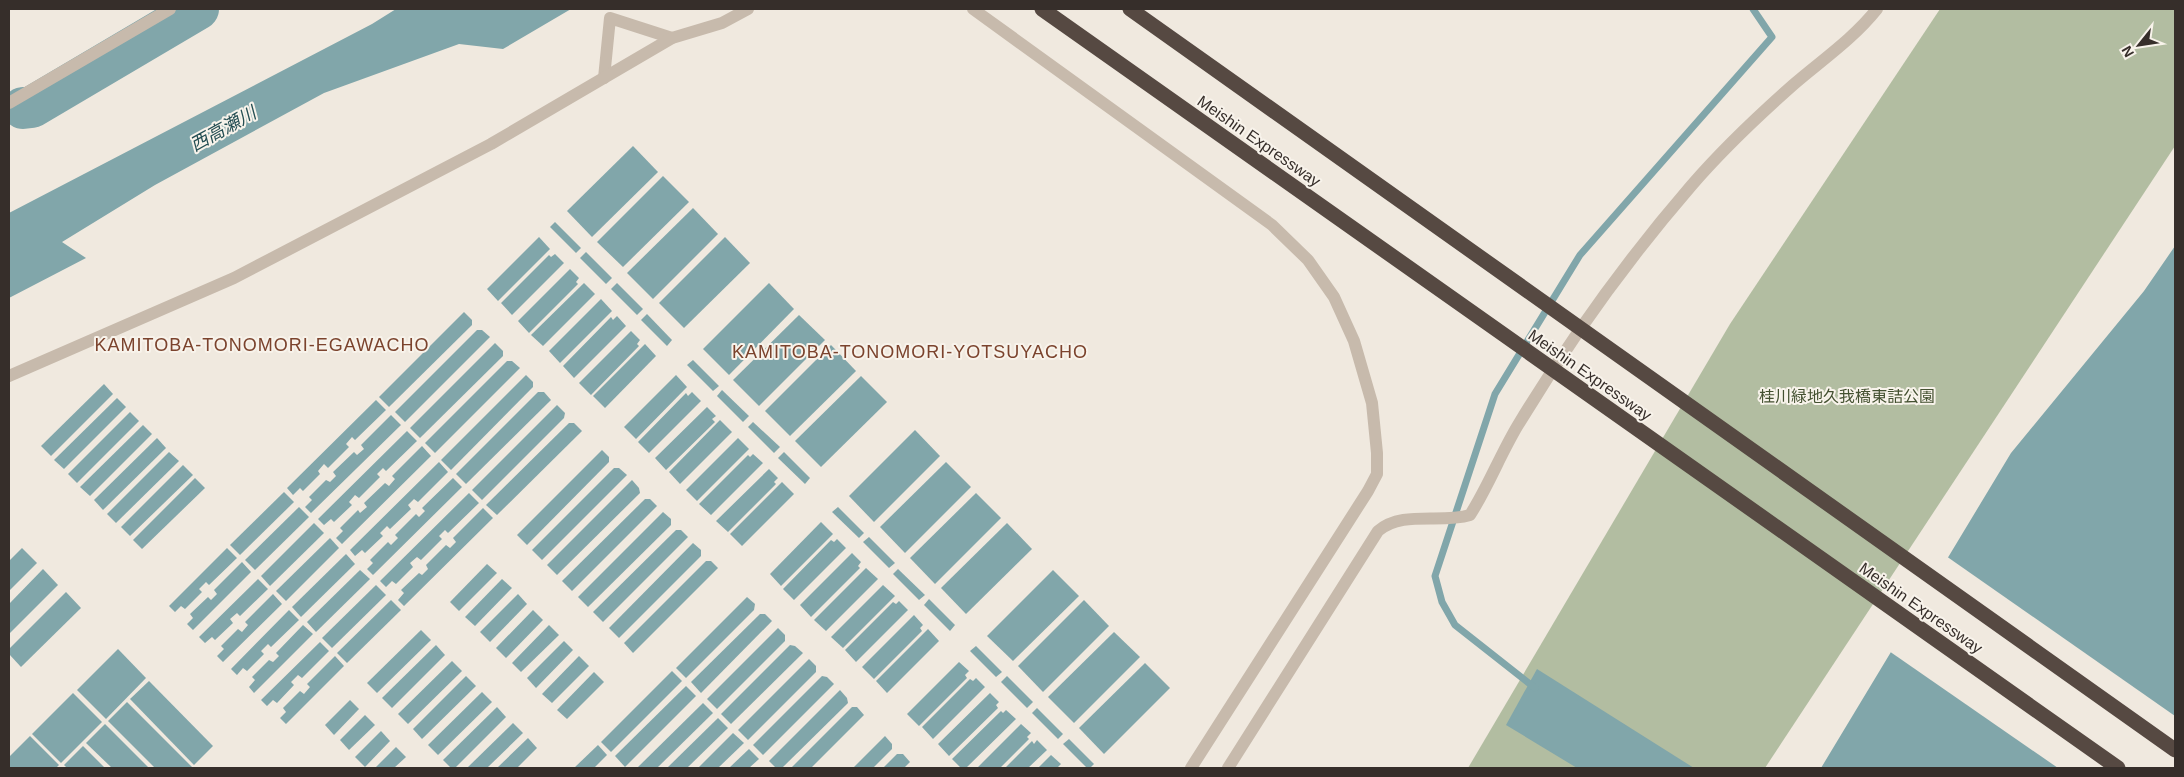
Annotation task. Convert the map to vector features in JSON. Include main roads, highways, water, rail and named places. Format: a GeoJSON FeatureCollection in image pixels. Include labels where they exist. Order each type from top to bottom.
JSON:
{"type":"FeatureCollection","features":[{"type":"Feature","properties":{"kind":"highway","name":"Meishin Expressway"},"geometry":{"type":"LineString","coordinates":[[1042,9],[2118,768]]}},
{"type":"Feature","properties":{"kind":"highway","name":"Meishin Expressway"},"geometry":{"type":"LineString","coordinates":[[1130,9],[2175,750]]}},
{"type":"Feature","properties":{"kind":"water","name":"西高瀬川"},"geometry":{"type":"Polygon","coordinates":[[[396,9],[571,9],[503,49],[459,44],[324,93],[155,185],[62,242],[86,258],[9,298],[9,213],[372,24],[396,9]]]}},
{"type":"Feature","properties":{"kind":"water"},"geometry":{"type":"Polygon","coordinates":[[[633,146],[658,172],[592,237],[567,211],[633,146]]]}},
{"type":"Feature","properties":{"kind":"water"},"geometry":{"type":"Polygon","coordinates":[[[663,176],[689,202],[623,267],[597,242],[663,176]]]}},
{"type":"Feature","properties":{"kind":"water"},"geometry":{"type":"Polygon","coordinates":[[[693,208],[718,234],[653,299],[627,273],[693,208]]]}},
{"type":"Feature","properties":{"kind":"water"},"geometry":{"type":"Polygon","coordinates":[[[555,222],[581,248],[576,253],[550,227],[555,222]]]}},
{"type":"Feature","properties":{"kind":"water"},"geometry":{"type":"Polygon","coordinates":[[[539,237],[550,249],[498,301],[487,289],[539,237]]]}},
{"type":"Feature","properties":{"kind":"water"},"geometry":{"type":"Polygon","coordinates":[[[725,237],[750,263],[684,328],[659,303],[725,237]]]}},
{"type":"Feature","properties":{"kind":"water"},"geometry":{"type":"Polygon","coordinates":[[[2175,246],[2175,768],[1821,768],[2011,453],[2144,291],[2175,246]]]}},
{"type":"Feature","properties":{"kind":"water"},"geometry":{"type":"Polygon","coordinates":[[[586,252],[612,278],[606,284],[580,258],[586,252]]]}},
{"type":"Feature","properties":{"kind":"water"},"geometry":{"type":"Polygon","coordinates":[[[555,254],[564,263],[512,315],[501,303],[549,255],[551,257],[555,254]]]}},
{"type":"Feature","properties":{"kind":"water"},"geometry":{"type":"Polygon","coordinates":[[[570,269],[579,278],[576,282],[578,284],[529,333],[518,321],[570,269]]]}},
{"type":"Feature","properties":{"kind":"water"},"geometry":{"type":"Polygon","coordinates":[[[584,283],[595,294],[543,346],[531,335],[584,283]]]}},
{"type":"Feature","properties":{"kind":"water"},"geometry":{"type":"Polygon","coordinates":[[[617,283],[643,309],[637,315],[611,289],[617,283]]]}},
{"type":"Feature","properties":{"kind":"water"},"geometry":{"type":"Polygon","coordinates":[[[769,283],[794,309],[729,375],[703,349],[769,283]]]}},
{"type":"Feature","properties":{"kind":"water"},"geometry":{"type":"Polygon","coordinates":[[[601,299],[612,311],[560,363],[549,351],[601,299]]]}},
{"type":"Feature","properties":{"kind":"water"},"geometry":{"type":"Polygon","coordinates":[[[464,312],[472,320],[472,325],[389,407],[379,397],[464,312]]]}},
{"type":"Feature","properties":{"kind":"water"},"geometry":{"type":"Polygon","coordinates":[[[647,314],[672,340],[667,346],[641,320],[647,314]]]}},
{"type":"Feature","properties":{"kind":"water"},"geometry":{"type":"Polygon","coordinates":[[[799,315],[825,340],[759,406],[733,380],[799,315]]]}},
{"type":"Feature","properties":{"kind":"water"},"geometry":{"type":"Polygon","coordinates":[[[617,316],[626,326],[574,378],[563,366],[611,317],[613,320],[617,316]]]}},
{"type":"Feature","properties":{"kind":"water"},"geometry":{"type":"Polygon","coordinates":[[[477,330],[482,330],[490,337],[405,422],[395,412],[477,330]]]}},
{"type":"Feature","properties":{"kind":"water"},"geometry":{"type":"Polygon","coordinates":[[[631,331],[640,340],[637,344],[639,346],[591,395],[579,383],[631,331]]]}},
{"type":"Feature","properties":{"kind":"water"},"geometry":{"type":"Polygon","coordinates":[[[495,343],[503,351],[503,356],[420,438],[410,428],[495,343]]]}},
{"type":"Feature","properties":{"kind":"water"},"geometry":{"type":"Polygon","coordinates":[[[645,344],[656,356],[605,408],[593,396],[645,344]]]}},
{"type":"Feature","properties":{"kind":"water"},"geometry":{"type":"Polygon","coordinates":[[[831,345],[856,371],[790,436],[765,411],[831,345]]]}},
{"type":"Feature","properties":{"kind":"water"},"geometry":{"type":"Polygon","coordinates":[[[693,360],[719,386],[713,391],[687,365],[693,360]]]}},
{"type":"Feature","properties":{"kind":"water"},"geometry":{"type":"Polygon","coordinates":[[[507,361],[512,361],[520,368],[435,453],[425,443],[507,361]]]}},
{"type":"Feature","properties":{"kind":"water"},"geometry":{"type":"Polygon","coordinates":[[[526,375],[533,382],[533,387],[451,470],[441,460],[526,375]]]}},
{"type":"Feature","properties":{"kind":"water"},"geometry":{"type":"Polygon","coordinates":[[[676,375],[687,387],[636,439],[624,427],[676,375]]]}},
{"type":"Feature","properties":{"kind":"water"},"geometry":{"type":"Polygon","coordinates":[[[861,376],[887,402],[821,467],[795,441],[861,376]]]}},
{"type":"Feature","properties":{"kind":"water"},"geometry":{"type":"Polygon","coordinates":[[[104,384],[113,394],[51,456],[41,446],[104,384]]]}},
{"type":"Feature","properties":{"kind":"water"},"geometry":{"type":"Polygon","coordinates":[[[722,390],[749,416],[743,422],[717,396],[722,390]]]}},
{"type":"Feature","properties":{"kind":"water"},"geometry":{"type":"Polygon","coordinates":[[[538,392],[544,392],[551,400],[466,484],[456,474],[538,392]]]}},
{"type":"Feature","properties":{"kind":"water"},"geometry":{"type":"Polygon","coordinates":[[[692,392],[701,401],[649,453],[638,442],[686,393],[688,396],[692,392]]]}},
{"type":"Feature","properties":{"kind":"water"},"geometry":{"type":"Polygon","coordinates":[[[117,398],[126,407],[64,469],[54,460],[117,398]]]}},
{"type":"Feature","properties":{"kind":"water"},"geometry":{"type":"Polygon","coordinates":[[[376,400],[386,410],[355,440],[352,437],[346,444],[349,447],[328,468],[324,464],[318,471],[320,474],[303,491],[300,488],[293,495],[287,488],[376,400]]]}},
{"type":"Feature","properties":{"kind":"water"},"geometry":{"type":"Polygon","coordinates":[[[557,405],[565,413],[564,418],[482,500],[472,490],[557,405]]]}},
{"type":"Feature","properties":{"kind":"water"},"geometry":{"type":"Polygon","coordinates":[[[707,407],[716,416],[712,419],[715,422],[666,470],[655,458],[707,407]]]}},
{"type":"Feature","properties":{"kind":"water"},"geometry":{"type":"Polygon","coordinates":[[[130,412],[139,421],[77,483],[68,474],[130,412]]]}},
{"type":"Feature","properties":{"kind":"water"},"geometry":{"type":"Polygon","coordinates":[[[391,415],[401,425],[311,513],[305,507],[312,500],[309,497],[326,480],[330,482],[336,476],[333,472],[354,452],[357,455],[364,449],[361,445],[391,415]]]}},
{"type":"Feature","properties":{"kind":"water"},"geometry":{"type":"Polygon","coordinates":[[[720,420],[732,432],[680,484],[669,472],[720,420]]]}},
{"type":"Feature","properties":{"kind":"water"},"geometry":{"type":"Polygon","coordinates":[[[753,422],[780,447],[774,453],[748,427],[753,422]]]}},
{"type":"Feature","properties":{"kind":"water"},"geometry":{"type":"Polygon","coordinates":[[[569,423],[574,423],[582,431],[497,515],[486,505],[569,423]]]}},
{"type":"Feature","properties":{"kind":"water"},"geometry":{"type":"Polygon","coordinates":[[[143,425],[152,434],[90,496],[80,487],[143,425]]]}},
{"type":"Feature","properties":{"kind":"water"},"geometry":{"type":"Polygon","coordinates":[[[915,430],[940,456],[874,522],[849,496],[915,430]]]}},
{"type":"Feature","properties":{"kind":"water"},"geometry":{"type":"Polygon","coordinates":[[[407,431],[417,441],[386,471],[383,468],[377,474],[380,477],[359,498],[355,495],[349,502],[352,505],[334,522],[331,519],[324,525],[318,519],[407,431]]]}},
{"type":"Feature","properties":{"kind":"water"},"geometry":{"type":"Polygon","coordinates":[[[157,438],[166,448],[103,510],[94,500],[157,438]]]}},
{"type":"Feature","properties":{"kind":"water"},"geometry":{"type":"Polygon","coordinates":[[[738,438],[749,449],[697,501],[686,490],[738,438]]]}},
{"type":"Feature","properties":{"kind":"water"},"geometry":{"type":"Polygon","coordinates":[[[422,446],[431,456],[342,544],[336,538],[343,531],[340,528],[358,510],[360,513],[367,507],[364,503],[385,483],[389,486],[395,479],[392,476],[422,446]]]}},
{"type":"Feature","properties":{"kind":"water"},"geometry":{"type":"Polygon","coordinates":[[[602,450],[609,457],[609,462],[527,545],[517,535],[602,450]]]}},
{"type":"Feature","properties":{"kind":"water"},"geometry":{"type":"Polygon","coordinates":[[[169,452],[179,461],[116,523],[107,514],[169,452]]]}},
{"type":"Feature","properties":{"kind":"water"},"geometry":{"type":"Polygon","coordinates":[[[784,452],[810,478],[805,484],[778,458],[784,452]]]}},
{"type":"Feature","properties":{"kind":"water"},"geometry":{"type":"Polygon","coordinates":[[[753,454],[763,463],[711,515],[699,504],[748,455],[750,457],[753,454]]]}},
{"type":"Feature","properties":{"kind":"water"},"geometry":{"type":"Polygon","coordinates":[[[439,462],[448,472],[418,502],[414,499],[408,505],[411,509],[390,529],[387,526],[380,533],[383,536],[365,553],[362,550],[355,556],[350,550],[439,462]]]}},
{"type":"Feature","properties":{"kind":"water"},"geometry":{"type":"Polygon","coordinates":[[[946,462],[971,487],[905,553],[880,527],[946,462]]]}},
{"type":"Feature","properties":{"kind":"water"},"geometry":{"type":"Polygon","coordinates":[[[183,465],[193,475],[130,536],[121,527],[183,465]]]}},
{"type":"Feature","properties":{"kind":"water"},"geometry":{"type":"Polygon","coordinates":[[[614,468],[619,468],[627,475],[542,560],[532,550],[614,468]]]}},
{"type":"Feature","properties":{"kind":"water"},"geometry":{"type":"Polygon","coordinates":[[[769,469],[778,478],[774,482],[776,484],[728,532],[716,521],[769,469]]]}},
{"type":"Feature","properties":{"kind":"water"},"geometry":{"type":"Polygon","coordinates":[[[195,478],[205,488],[142,549],[133,540],[195,478]]]}},
{"type":"Feature","properties":{"kind":"water"},"geometry":{"type":"Polygon","coordinates":[[[453,478],[462,487],[373,575],[367,569],[373,563],[370,560],[388,542],[391,545],[398,538],[395,535],[416,514],[419,517],[425,511],[422,508],[453,478]]]}},
{"type":"Feature","properties":{"kind":"water"},"geometry":{"type":"Polygon","coordinates":[[[632,480],[639,488],[640,493],[557,575],[547,565],[632,480]]]}},
{"type":"Feature","properties":{"kind":"water"},"geometry":{"type":"Polygon","coordinates":[[[782,482],[794,494],[742,546],[730,534],[782,482]]]}},
{"type":"Feature","properties":{"kind":"water"},"geometry":{"type":"Polygon","coordinates":[[[284,492],[294,502],[240,555],[230,545],[284,492]]]}},
{"type":"Feature","properties":{"kind":"water"},"geometry":{"type":"Polygon","coordinates":[[[469,493],[479,503],[448,533],[445,530],[439,536],[442,539],[421,560],[417,557],[410,563],[413,567],[396,584],[392,581],[386,587],[380,581],[469,493]]]}},
{"type":"Feature","properties":{"kind":"water"},"geometry":{"type":"Polygon","coordinates":[[[976,493],[1001,518],[935,584],[910,558],[976,493]]]}},
{"type":"Feature","properties":{"kind":"water"},"geometry":{"type":"Polygon","coordinates":[[[645,499],[650,499],[657,506],[572,591],[562,581],[645,499]]]}},
{"type":"Feature","properties":{"kind":"water"},"geometry":{"type":"Polygon","coordinates":[[[299,507],[309,517],[255,570],[245,560],[299,507]]]}},
{"type":"Feature","properties":{"kind":"water"},"geometry":{"type":"Polygon","coordinates":[[[838,507],[864,533],[859,538],[832,512],[838,507]]]}},
{"type":"Feature","properties":{"kind":"water"},"geometry":{"type":"Polygon","coordinates":[[[483,508],[493,518],[404,606],[398,600],[404,593],[401,590],[419,573],[422,575],[428,569],[426,565],[446,545],[450,548],[456,542],[453,538],[483,508]]]}},
{"type":"Feature","properties":{"kind":"water"},"geometry":{"type":"Polygon","coordinates":[[[663,512],[671,519],[671,525],[588,607],[578,597],[663,512]]]}},
{"type":"Feature","properties":{"kind":"water"},"geometry":{"type":"Polygon","coordinates":[[[821,522],[833,534],[781,586],[770,574],[821,522]]]}},
{"type":"Feature","properties":{"kind":"water"},"geometry":{"type":"Polygon","coordinates":[[[314,523],[324,533],[270,586],[261,576],[314,523]]]}},
{"type":"Feature","properties":{"kind":"water"},"geometry":{"type":"Polygon","coordinates":[[[1007,523],[1032,549],[966,614],[941,588],[1007,523]]]}},
{"type":"Feature","properties":{"kind":"water"},"geometry":{"type":"Polygon","coordinates":[[[676,530],[681,530],[688,537],[603,622],[593,612],[676,530]]]}},
{"type":"Feature","properties":{"kind":"water"},"geometry":{"type":"Polygon","coordinates":[[[869,537],[895,563],[889,568],[863,542],[869,537]]]}},
{"type":"Feature","properties":{"kind":"water"},"geometry":{"type":"Polygon","coordinates":[[[330,538],[339,548],[286,601],[276,591],[330,538]]]}},
{"type":"Feature","properties":{"kind":"water"},"geometry":{"type":"Polygon","coordinates":[[[837,539],[846,548],[794,600],[783,589],[831,540],[834,542],[837,539]]]}},
{"type":"Feature","properties":{"kind":"water"},"geometry":{"type":"Polygon","coordinates":[[[693,543],[701,550],[701,556],[619,638],[609,628],[693,543]]]}},
{"type":"Feature","properties":{"kind":"water"},"geometry":{"type":"Polygon","coordinates":[[[22,548],[37,563],[9,591],[9,561],[22,548]]]}},
{"type":"Feature","properties":{"kind":"water"},"geometry":{"type":"Polygon","coordinates":[[[227,548],[237,558],[209,585],[206,582],[199,589],[202,592],[185,609],[181,606],[175,612],[169,606],[227,548]]]}},
{"type":"Feature","properties":{"kind":"water"},"geometry":{"type":"Polygon","coordinates":[[[852,553],[861,562],[858,566],[860,568],[811,617],[800,605],[852,553]]]}},
{"type":"Feature","properties":{"kind":"water"},"geometry":{"type":"Polygon","coordinates":[[[346,554],[355,564],[301,617],[292,607],[346,554]]]}},
{"type":"Feature","properties":{"kind":"water"},"geometry":{"type":"Polygon","coordinates":[[[706,561],[711,561],[718,568],[633,653],[624,643],[706,561]]]}},
{"type":"Feature","properties":{"kind":"water"},"geometry":{"type":"Polygon","coordinates":[[[242,562],[251,572],[193,630],[187,624],[193,618],[190,614],[208,597],[211,600],[217,594],[214,590],[242,562]]]}},
{"type":"Feature","properties":{"kind":"water"},"geometry":{"type":"Polygon","coordinates":[[[487,564],[497,573],[459,611],[450,602],[487,564]]]}},
{"type":"Feature","properties":{"kind":"water"},"geometry":{"type":"Polygon","coordinates":[[[866,568],[878,579],[826,631],[814,620],[866,568]]]}},
{"type":"Feature","properties":{"kind":"water"},"geometry":{"type":"Polygon","coordinates":[[[43,569],[58,585],[9,634],[9,604],[43,569]]]}},
{"type":"Feature","properties":{"kind":"water"},"geometry":{"type":"Polygon","coordinates":[[[898,569],[925,595],[919,600],[893,574],[898,569]]]}},
{"type":"Feature","properties":{"kind":"water"},"geometry":{"type":"Polygon","coordinates":[[[360,570],[370,579],[316,632],[307,622],[360,570]]]}},
{"type":"Feature","properties":{"kind":"water"},"geometry":{"type":"Polygon","coordinates":[[[1053,570],[1079,596],[1013,661],[987,636],[1053,570]]]}},
{"type":"Feature","properties":{"kind":"water"},"geometry":{"type":"Polygon","coordinates":[[[258,579],[268,589],[240,616],[237,613],[230,619],[233,623],[215,640],[212,637],[205,643],[199,637],[258,579]]]}},
{"type":"Feature","properties":{"kind":"water"},"geometry":{"type":"Polygon","coordinates":[[[502,579],[512,588],[475,626],[465,617],[502,579]]]}},
{"type":"Feature","properties":{"kind":"water"},"geometry":{"type":"Polygon","coordinates":[[[376,585],[386,595],[332,648],[322,638],[376,585]]]}},
{"type":"Feature","properties":{"kind":"water"},"geometry":{"type":"Polygon","coordinates":[[[883,585],[895,596],[843,648],[831,637],[883,585]]]}},
{"type":"Feature","properties":{"kind":"water"},"geometry":{"type":"Polygon","coordinates":[[[66,592],[81,608],[21,667],[9,654],[9,649],[66,592]]]}},
{"type":"Feature","properties":{"kind":"water"},"geometry":{"type":"Polygon","coordinates":[[[273,594],[282,604],[223,662],[217,656],[224,649],[221,646],[238,629],[242,632],[248,625],[245,622],[273,594]]]}},
{"type":"Feature","properties":{"kind":"water"},"geometry":{"type":"Polygon","coordinates":[[[518,594],[527,604],[490,642],[480,632],[518,594]]]}},
{"type":"Feature","properties":{"kind":"water"},"geometry":{"type":"Polygon","coordinates":[[[747,597],[755,604],[754,610],[686,678],[676,668],[747,597]]]}},
{"type":"Feature","properties":{"kind":"water"},"geometry":{"type":"Polygon","coordinates":[[[929,599],[955,625],[950,631],[924,605],[929,599]]]}},
{"type":"Feature","properties":{"kind":"water"},"geometry":{"type":"Polygon","coordinates":[[[391,600],[401,610],[347,663],[337,653],[391,600]]]}},
{"type":"Feature","properties":{"kind":"water"},"geometry":{"type":"Polygon","coordinates":[[[1084,600],[1109,626],[1043,692],[1018,666],[1084,600]]]}},
{"type":"Feature","properties":{"kind":"water"},"geometry":{"type":"Polygon","coordinates":[[[899,601],[908,610],[856,662],[845,650],[893,602],[896,604],[899,601]]]}},
{"type":"Feature","properties":{"kind":"water"},"geometry":{"type":"Polygon","coordinates":[[[289,610],[299,620],[271,647],[268,644],[261,651],[264,654],[247,671],[243,668],[237,675],[231,669],[289,610]]]}},
{"type":"Feature","properties":{"kind":"water"},"geometry":{"type":"Polygon","coordinates":[[[533,610],[543,620],[506,658],[496,648],[533,610]]]}},
{"type":"Feature","properties":{"kind":"water"},"geometry":{"type":"Polygon","coordinates":[[[760,614],[765,614],[772,621],[701,693],[691,682],[760,614]]]}},
{"type":"Feature","properties":{"kind":"water"},"geometry":{"type":"Polygon","coordinates":[[[914,615],[923,625],[920,628],[922,631],[874,679],[862,667],[914,615]]]}},
{"type":"Feature","properties":{"kind":"water"},"geometry":{"type":"Polygon","coordinates":[[[303,625],[313,634],[254,693],[249,687],[255,680],[252,677],[269,660],[273,662],[279,656],[276,653],[303,625]]]}},
{"type":"Feature","properties":{"kind":"water"},"geometry":{"type":"Polygon","coordinates":[[[549,625],[559,635],[521,672],[512,663],[549,625]]]}},
{"type":"Feature","properties":{"kind":"water"},"geometry":{"type":"Polygon","coordinates":[[[778,628],[785,635],[785,641],[717,709],[707,699],[778,628]]]}},
{"type":"Feature","properties":{"kind":"water"},"geometry":{"type":"Polygon","coordinates":[[[928,629],[939,641],[887,693],[876,681],[928,629]]]}},
{"type":"Feature","properties":{"kind":"water"},"geometry":{"type":"Polygon","coordinates":[[[421,630],[431,640],[377,693],[367,683],[421,630]]]}},
{"type":"Feature","properties":{"kind":"water"},"geometry":{"type":"Polygon","coordinates":[[[1114,632],[1140,657],[1074,723],[1048,697],[1114,632]]]}},
{"type":"Feature","properties":{"kind":"water"},"geometry":{"type":"Polygon","coordinates":[[[564,641],[573,650],[536,688],[527,678],[564,641]]]}},
{"type":"Feature","properties":{"kind":"water"},"geometry":{"type":"Polygon","coordinates":[[[320,642],[329,651],[302,678],[298,675],[291,682],[294,685],[277,703],[273,700],[267,706],[261,700],[320,642]]]}},
{"type":"Feature","properties":{"kind":"water"},"geometry":{"type":"Polygon","coordinates":[[[436,645],[445,655],[392,708],[382,698],[436,645]]]}},
{"type":"Feature","properties":{"kind":"water"},"geometry":{"type":"Polygon","coordinates":[[[790,645],[795,646],[803,653],[731,724],[721,714],[790,645]]]}},
{"type":"Feature","properties":{"kind":"water"},"geometry":{"type":"Polygon","coordinates":[[[976,646],[1002,672],[996,677],[970,651],[976,646]]]}},
{"type":"Feature","properties":{"kind":"water"},"geometry":{"type":"Polygon","coordinates":[[[118,649],[146,678],[106,719],[77,690],[118,649]]]}},
{"type":"Feature","properties":{"kind":"water"},"geometry":{"type":"Polygon","coordinates":[[[335,656],[344,666],[286,724],[280,718],[286,712],[283,708],[300,691],[304,694],[310,687],[307,684],[335,656]]]}},
{"type":"Feature","properties":{"kind":"water"},"geometry":{"type":"Polygon","coordinates":[[[579,656],[589,666],[552,703],[542,694],[579,656]]]}},
{"type":"Feature","properties":{"kind":"water"},"geometry":{"type":"Polygon","coordinates":[[[809,659],[816,666],[816,672],[748,740],[738,730],[809,659]]]}},
{"type":"Feature","properties":{"kind":"water"},"geometry":{"type":"Polygon","coordinates":[[[452,661],[462,671],[408,724],[398,714],[452,661]]]}},
{"type":"Feature","properties":{"kind":"water"},"geometry":{"type":"Polygon","coordinates":[[[959,662],[969,671],[965,675],[967,678],[919,726],[907,714],[959,662]]]}},
{"type":"Feature","properties":{"kind":"water"},"geometry":{"type":"Polygon","coordinates":[[[1145,663],[1170,688],[1104,754],[1079,728],[1145,663]]]}},
{"type":"Feature","properties":{"kind":"water"},"geometry":{"type":"Polygon","coordinates":[[[1537,669],[1694,768],[1577,768],[1506,725],[1537,669]]]}},
{"type":"Feature","properties":{"kind":"water"},"geometry":{"type":"Polygon","coordinates":[[[672,671],[682,681],[611,752],[601,742],[672,671]]]}},
{"type":"Feature","properties":{"kind":"water"},"geometry":{"type":"Polygon","coordinates":[[[594,672],[604,682],[567,719],[557,710],[594,672]]]}},
{"type":"Feature","properties":{"kind":"water"},"geometry":{"type":"Polygon","coordinates":[[[466,676],[476,686],[422,739],[413,729],[466,676]]]}},
{"type":"Feature","properties":{"kind":"water"},"geometry":{"type":"Polygon","coordinates":[[[822,676],[827,677],[834,684],[763,755],[753,745],[822,676]]]}},
{"type":"Feature","properties":{"kind":"water"},"geometry":{"type":"Polygon","coordinates":[[[1007,676],[1033,702],[1027,708],[1001,682],[1007,676]]]}},
{"type":"Feature","properties":{"kind":"water"},"geometry":{"type":"Polygon","coordinates":[[[976,678],[985,687],[933,739],[922,727],[970,679],[973,681],[976,678]]]}},
{"type":"Feature","properties":{"kind":"water"},"geometry":{"type":"Polygon","coordinates":[[[149,681],[213,746],[194,765],[130,699],[149,681]]]}},
{"type":"Feature","properties":{"kind":"water"},"geometry":{"type":"Polygon","coordinates":[[[686,686],[696,696],[625,767],[615,756],[686,686]]]}},
{"type":"Feature","properties":{"kind":"water"},"geometry":{"type":"Polygon","coordinates":[[[840,690],[847,698],[848,703],[782,768],[776,768],[769,761],[840,690]]]}},
{"type":"Feature","properties":{"kind":"water"},"geometry":{"type":"Polygon","coordinates":[[[482,692],[492,702],[438,755],[428,745],[482,692]]]}},
{"type":"Feature","properties":{"kind":"water"},"geometry":{"type":"Polygon","coordinates":[[[73,693],[102,722],[61,763],[32,734],[73,693]]]}},
{"type":"Feature","properties":{"kind":"water"},"geometry":{"type":"Polygon","coordinates":[[[990,693],[999,702],[996,705],[998,708],[949,756],[938,744],[990,693]]]}},
{"type":"Feature","properties":{"kind":"water"},"geometry":{"type":"Polygon","coordinates":[[[350,700],[359,709],[334,735],[325,725],[350,700]]]}},
{"type":"Feature","properties":{"kind":"water"},"geometry":{"type":"Polygon","coordinates":[[[127,702],[191,768],[155,768],[108,721],[127,702]]]}},
{"type":"Feature","properties":{"kind":"water"},"geometry":{"type":"Polygon","coordinates":[[[703,703],[713,713],[657,768],[637,768],[703,703]]]}},
{"type":"Feature","properties":{"kind":"water"},"geometry":{"type":"Polygon","coordinates":[[[497,707],[506,717],[455,768],[451,768],[443,760],[497,707]]]}},
{"type":"Feature","properties":{"kind":"water"},"geometry":{"type":"Polygon","coordinates":[[[852,707],[857,707],[864,715],[811,768],[791,768],[852,707]]]}},
{"type":"Feature","properties":{"kind":"water"},"geometry":{"type":"Polygon","coordinates":[[[1037,708],[1063,734],[1058,739],[1032,713],[1037,708]]]}},
{"type":"Feature","properties":{"kind":"water"},"geometry":{"type":"Polygon","coordinates":[[[1006,710],[1016,719],[966,768],[961,768],[952,759],[1001,711],[1003,713],[1006,710]]]}},
{"type":"Feature","properties":{"kind":"water"},"geometry":{"type":"Polygon","coordinates":[[[365,715],[375,725],[349,750],[340,740],[365,715]]]}},
{"type":"Feature","properties":{"kind":"water"},"geometry":{"type":"Polygon","coordinates":[[[718,718],[728,728],[687,768],[667,768],[718,718]]]}},
{"type":"Feature","properties":{"kind":"water"},"geometry":{"type":"Polygon","coordinates":[[[513,723],[523,733],[487,768],[467,768],[513,723]]]}},
{"type":"Feature","properties":{"kind":"water"},"geometry":{"type":"Polygon","coordinates":[[[105,724],[149,768],[112,768],[86,743],[105,724]]]}},
{"type":"Feature","properties":{"kind":"water"},"geometry":{"type":"Polygon","coordinates":[[[1021,724],[1031,733],[1027,737],[1029,739],[1000,768],[977,768],[1021,724]]]}},
{"type":"Feature","properties":{"kind":"water"},"geometry":{"type":"Polygon","coordinates":[[[381,731],[390,741],[365,767],[355,757],[381,731]]]}},
{"type":"Feature","properties":{"kind":"water"},"geometry":{"type":"Polygon","coordinates":[[[733,733],[744,743],[718,768],[698,768],[733,733]]]}},
{"type":"Feature","properties":{"kind":"water"},"geometry":{"type":"Polygon","coordinates":[[[30,736],[59,765],[56,768],[9,768],[9,757],[30,736]]]}},
{"type":"Feature","properties":{"kind":"water"},"geometry":{"type":"Polygon","coordinates":[[[885,736],[892,744],[892,749],[873,768],[853,768],[885,736]]]}},
{"type":"Feature","properties":{"kind":"water"},"geometry":{"type":"Polygon","coordinates":[[[528,738],[537,748],[517,768],[497,768],[528,738]]]}},
{"type":"Feature","properties":{"kind":"water"},"geometry":{"type":"Polygon","coordinates":[[[1069,739],[1094,764],[1090,768],[1087,768],[1063,744],[1069,739]]]}},
{"type":"Feature","properties":{"kind":"water"},"geometry":{"type":"Polygon","coordinates":[[[1037,740],[1047,750],[1028,768],[1005,768],[1032,741],[1034,744],[1037,740]]]}},
{"type":"Feature","properties":{"kind":"water"},"geometry":{"type":"Polygon","coordinates":[[[598,745],[607,755],[594,768],[574,768],[598,745]]]}},
{"type":"Feature","properties":{"kind":"water"},"geometry":{"type":"Polygon","coordinates":[[[83,746],[105,768],[67,768],[64,765],[83,746]]]}},
{"type":"Feature","properties":{"kind":"water"},"geometry":{"type":"Polygon","coordinates":[[[396,747],[406,757],[394,768],[375,768],[396,747]]]}},
{"type":"Feature","properties":{"kind":"water"},"geometry":{"type":"Polygon","coordinates":[[[749,749],[759,759],[749,768],[729,768],[749,749]]]}},
{"type":"Feature","properties":{"kind":"water"},"geometry":{"type":"Polygon","coordinates":[[[897,754],[903,754],[910,762],[904,768],[883,768],[897,754]]]}},
{"type":"Feature","properties":{"kind":"water"},"geometry":{"type":"Polygon","coordinates":[[[1051,755],[1061,764],[1057,768],[1038,768],[1051,755]]]}},
{"type":"Feature","properties":{"kind":"waterway"},"geometry":{"type":"LineString","coordinates":[[23,108],[32,107],[198,9]]}},
{"type":"Feature","properties":{"kind":"waterway"},"geometry":{"type":"LineString","coordinates":[[1535,688],[1455,625],[1442,602],[1435,576],[1495,394],[1580,255],[1772,37],[1753,9]]}},
{"type":"Feature","properties":{"kind":"district","name":"KAMITOBA-TONOMORI-EGAWACHO"},"geometry":{"type":"Point","coordinates":[262,345]}},
{"type":"Feature","properties":{"kind":"district","name":"KAMITOBA-TONOMORI-YOTSUYACHO"},"geometry":{"type":"Point","coordinates":[910,352]}},
{"type":"Feature","properties":{"kind":"park label","name":"桂川緑地久我橋東詰公園"},"geometry":{"type":"Point","coordinates":[1847,396]}}]}
